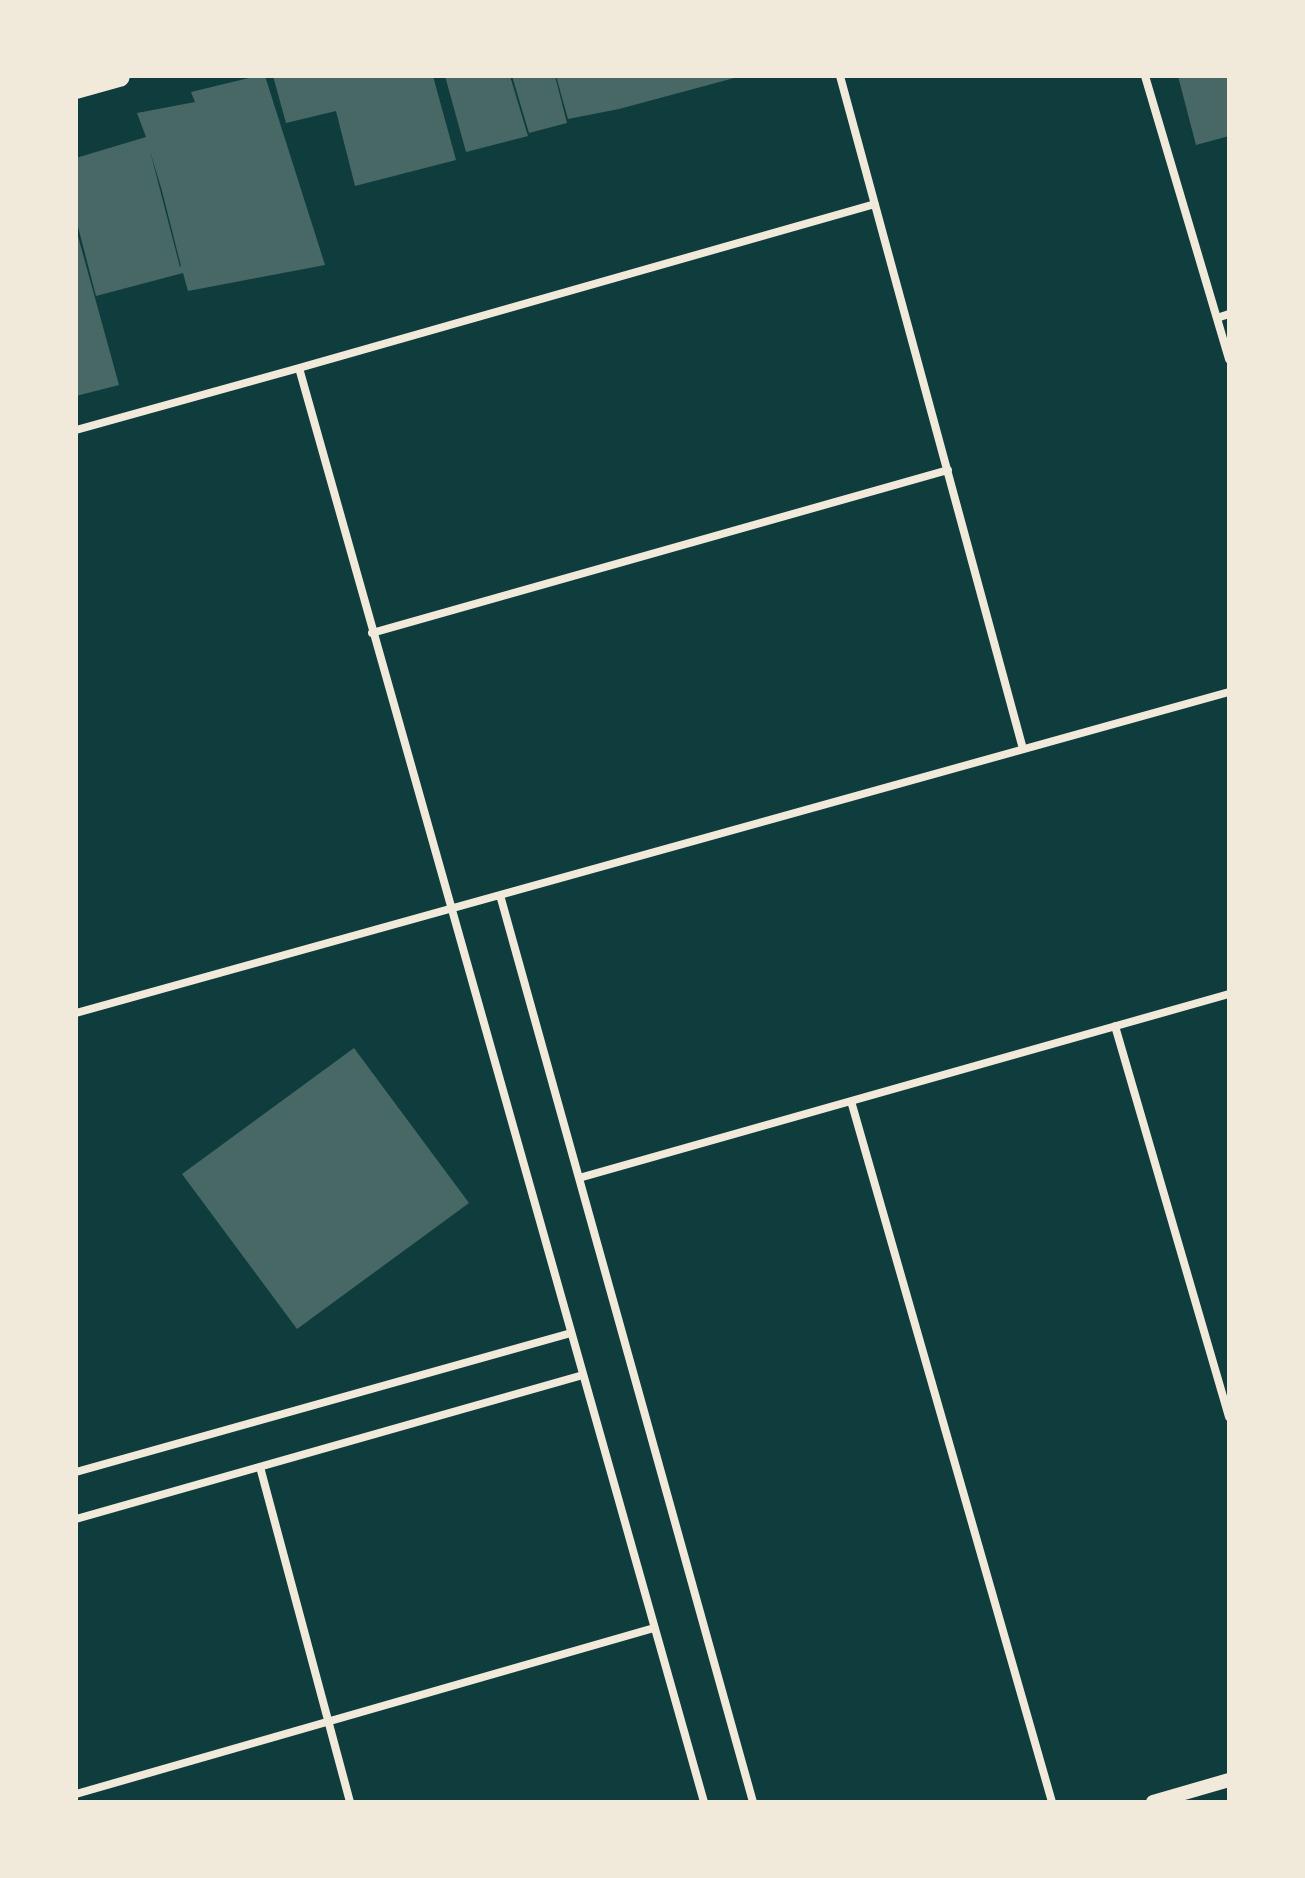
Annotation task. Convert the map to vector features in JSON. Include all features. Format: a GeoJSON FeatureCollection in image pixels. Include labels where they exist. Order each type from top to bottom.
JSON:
{"type":"FeatureCollection","features":[{"type":"Feature","properties":{"kind":"highway"},"geometry":{"type":"LineString","coordinates":[[76,88],[119,76]]}},
{"type":"Feature","properties":{"kind":"street"},"geometry":{"type":"LineString","coordinates":[[840,76],[1023,749]]}},
{"type":"Feature","properties":{"kind":"street"},"geometry":{"type":"LineString","coordinates":[[1145,76],[1229,359]]}},
{"type":"Feature","properties":{"kind":"street"},"geometry":{"type":"LineString","coordinates":[[76,430],[875,204]]}},
{"type":"Feature","properties":{"kind":"street"},"geometry":{"type":"LineString","coordinates":[[1217,318],[1229,314]]}},
{"type":"Feature","properties":{"kind":"street"},"geometry":{"type":"LineString","coordinates":[[299,368],[704,1802]]}},
{"type":"Feature","properties":{"kind":"street"},"geometry":{"type":"LineString","coordinates":[[372,633],[948,470]]}},
{"type":"Feature","properties":{"kind":"street"},"geometry":{"type":"LineString","coordinates":[[76,1013],[1229,692]]}},
{"type":"Feature","properties":{"kind":"street"},"geometry":{"type":"LineString","coordinates":[[500,895],[753,1802]]}},
{"type":"Feature","properties":{"kind":"street"},"geometry":{"type":"LineString","coordinates":[[579,1178],[1229,994]]}},
{"type":"Feature","properties":{"kind":"street"},"geometry":{"type":"LineString","coordinates":[[1115,1026],[1229,1417]]}},
{"type":"Feature","properties":{"kind":"street"},"geometry":{"type":"LineString","coordinates":[[851,1101],[1052,1802]]}},
{"type":"Feature","properties":{"kind":"street"},"geometry":{"type":"LineString","coordinates":[[76,1472],[571,1333]]}},
{"type":"Feature","properties":{"kind":"street"},"geometry":{"type":"LineString","coordinates":[[76,1519],[583,1375]]}},
{"type":"Feature","properties":{"kind":"street"},"geometry":{"type":"LineString","coordinates":[[260,1467],[350,1802]]}},
{"type":"Feature","properties":{"kind":"street"},"geometry":{"type":"LineString","coordinates":[[76,1794],[654,1628]]}},
{"type":"Feature","properties":{"kind":"street"},"geometry":{"type":"LineString","coordinates":[[1153,1802],[1229,1780]]}},
{"type":"Feature","properties":{"kind":"building"},"geometry":{"type":"Polygon","coordinates":[[[265,76],[325,265],[188,291],[183,273],[96,296],[76,219],[76,158],[146,137],[137,113],[195,102],[191,92],[265,76]],[[150,151],[180,267],[181,266],[150,151]]]}},
{"type":"Feature","properties":{"kind":"building"},"geometry":{"type":"Polygon","coordinates":[[[273,76],[433,76],[456,160],[355,186],[336,111],[286,123],[273,76]]]}},
{"type":"Feature","properties":{"kind":"building"},"geometry":{"type":"Polygon","coordinates":[[[445,76],[510,76],[528,136],[466,152],[445,76]]]}},
{"type":"Feature","properties":{"kind":"building"},"geometry":{"type":"Polygon","coordinates":[[[512,76],[555,76],[567,123],[529,133],[512,76]]]}},
{"type":"Feature","properties":{"kind":"building"},"geometry":{"type":"Polygon","coordinates":[[[556,76],[738,77],[619,109],[568,119],[556,76]]]}},
{"type":"Feature","properties":{"kind":"building"},"geometry":{"type":"Polygon","coordinates":[[[1178,76],[1229,76],[1229,136],[1196,145],[1178,76]]]}},
{"type":"Feature","properties":{"kind":"building"},"geometry":{"type":"Polygon","coordinates":[[[76,229],[119,385],[76,396],[76,229]]]}},
{"type":"Feature","properties":{"kind":"building"},"geometry":{"type":"Polygon","coordinates":[[[354,1048],[469,1203],[297,1329],[182,1174],[354,1048]]]}}]}
